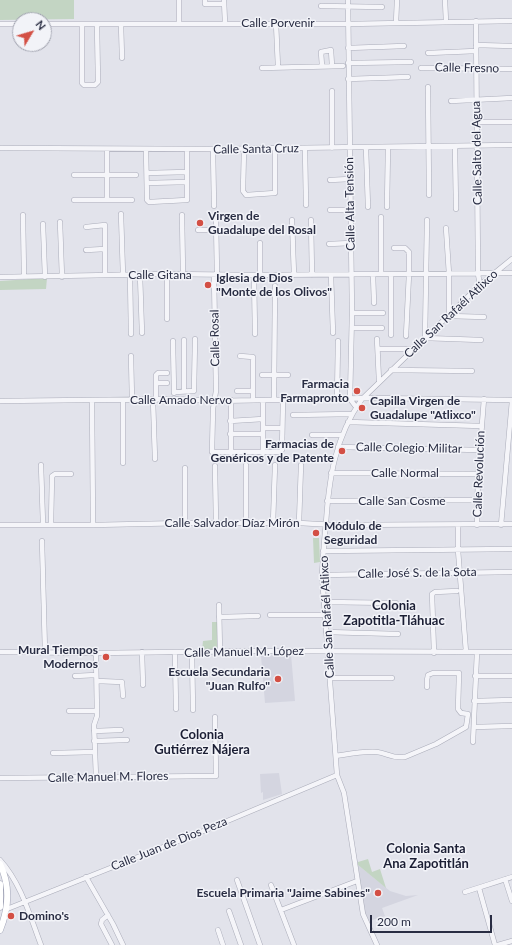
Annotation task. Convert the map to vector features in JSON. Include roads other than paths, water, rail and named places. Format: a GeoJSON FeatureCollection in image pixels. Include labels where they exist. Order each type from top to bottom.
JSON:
{"type":"FeatureCollection","features":[{"type":"Feature","properties":{"kind":"main road"},"geometry":{"type":"LineString","coordinates":[[0,864],[6,882],[0,930]]}},
{"type":"Feature","properties":{"kind":"main road"},"geometry":{"type":"LineString","coordinates":[[0,884],[2,909]]}},
{"type":"Feature","properties":{"kind":"street"},"geometry":{"type":"LineString","coordinates":[[179,0],[179,23]]}},
{"type":"Feature","properties":{"kind":"street"},"geometry":{"type":"LineString","coordinates":[[205,0],[205,4],[224,2],[225,23]]}},
{"type":"Feature","properties":{"kind":"street","name":"Calle Alta Tensión"},"geometry":{"type":"LineString","coordinates":[[348,0],[352,274],[350,399]]}},
{"type":"Feature","properties":{"kind":"street"},"geometry":{"type":"LineString","coordinates":[[396,22],[397,0]]}},
{"type":"Feature","properties":{"kind":"street"},"geometry":{"type":"LineString","coordinates":[[446,0],[446,22]]}},
{"type":"Feature","properties":{"kind":"street"},"geometry":{"type":"LineString","coordinates":[[321,6],[382,7]]}},
{"type":"Feature","properties":{"kind":"street","name":"Calle Porvenir"},"geometry":{"type":"LineString","coordinates":[[52,24],[348,24],[512,21]]}},
{"type":"Feature","properties":{"kind":"street","name":"Calle Salto del Agua"},"geometry":{"type":"LineString","coordinates":[[476,22],[478,274],[480,285]]}},
{"type":"Feature","properties":{"kind":"street"},"geometry":{"type":"LineString","coordinates":[[0,24],[12,24]]}},
{"type":"Feature","properties":{"kind":"street"},"geometry":{"type":"LineString","coordinates":[[82,24],[82,83],[84,85],[95,85],[98,82],[97,24]]}},
{"type":"Feature","properties":{"kind":"street"},"geometry":{"type":"LineString","coordinates":[[121,24],[122,58]]}},
{"type":"Feature","properties":{"kind":"street"},"geometry":{"type":"LineString","coordinates":[[276,24],[278,67]]}},
{"type":"Feature","properties":{"kind":"street"},"geometry":{"type":"LineString","coordinates":[[348,48],[404,46]]}},
{"type":"Feature","properties":{"kind":"street"},"geometry":{"type":"LineString","coordinates":[[476,46],[512,46]]}},
{"type":"Feature","properties":{"kind":"street"},"geometry":{"type":"LineString","coordinates":[[322,66],[321,52],[330,50],[332,66]]}},
{"type":"Feature","properties":{"kind":"street"},"geometry":{"type":"LineString","coordinates":[[428,53],[476,52]]}},
{"type":"Feature","properties":{"kind":"street"},"geometry":{"type":"LineString","coordinates":[[348,63],[411,62]]}},
{"type":"Feature","properties":{"kind":"street"},"geometry":{"type":"LineString","coordinates":[[262,68],[343,66]]}},
{"type":"Feature","properties":{"kind":"street","name":"Calle Fresno"},"geometry":{"type":"LineString","coordinates":[[421,68],[512,69]]}},
{"type":"Feature","properties":{"kind":"street"},"geometry":{"type":"LineString","coordinates":[[348,79],[408,77]]}},
{"type":"Feature","properties":{"kind":"street"},"geometry":{"type":"LineString","coordinates":[[428,87],[429,195]]}},
{"type":"Feature","properties":{"kind":"street"},"geometry":{"type":"LineString","coordinates":[[332,91],[332,148]]}},
{"type":"Feature","properties":{"kind":"street"},"geometry":{"type":"LineString","coordinates":[[451,100],[512,98]]}},
{"type":"Feature","properties":{"kind":"street"},"geometry":{"type":"LineString","coordinates":[[477,122],[512,122]]}},
{"type":"Feature","properties":{"kind":"street","name":"Calle Santa Cruz"},"geometry":{"type":"LineString","coordinates":[[0,148],[212,150],[512,145]]}},
{"type":"Feature","properties":{"kind":"street"},"geometry":{"type":"LineString","coordinates":[[455,146],[456,209]]}},
{"type":"Feature","properties":{"kind":"street"},"geometry":{"type":"LineString","coordinates":[[387,207],[388,147]]}},
{"type":"Feature","properties":{"kind":"street"},"geometry":{"type":"LineString","coordinates":[[244,149],[243,191],[246,195],[275,193],[275,148]]}},
{"type":"Feature","properties":{"kind":"street"},"geometry":{"type":"LineString","coordinates":[[305,148],[306,205]]}},
{"type":"Feature","properties":{"kind":"street"},"geometry":{"type":"LineString","coordinates":[[366,148],[368,207]]}},
{"type":"Feature","properties":{"kind":"street"},"geometry":{"type":"LineString","coordinates":[[146,149],[148,201],[187,200],[188,150]]}},
{"type":"Feature","properties":{"kind":"street"},"geometry":{"type":"LineString","coordinates":[[107,150],[107,200]]}},
{"type":"Feature","properties":{"kind":"street"},"geometry":{"type":"LineString","coordinates":[[212,150],[214,206]]}},
{"type":"Feature","properties":{"kind":"street"},"geometry":{"type":"LineString","coordinates":[[147,173],[187,172]]}},
{"type":"Feature","properties":{"kind":"street"},"geometry":{"type":"LineString","coordinates":[[74,175],[136,175]]}},
{"type":"Feature","properties":{"kind":"street"},"geometry":{"type":"LineString","coordinates":[[330,180],[350,179]]}},
{"type":"Feature","properties":{"kind":"street"},"geometry":{"type":"LineString","coordinates":[[147,182],[187,182]]}},
{"type":"Feature","properties":{"kind":"street"},"geometry":{"type":"LineString","coordinates":[[74,200],[132,200]]}},
{"type":"Feature","properties":{"kind":"street"},"geometry":{"type":"LineString","coordinates":[[330,210],[350,210]]}},
{"type":"Feature","properties":{"kind":"street"},"geometry":{"type":"LineString","coordinates":[[121,214],[123,275]]}},
{"type":"Feature","properties":{"kind":"street"},"geometry":{"type":"LineString","coordinates":[[23,215],[24,277]]}},
{"type":"Feature","properties":{"kind":"street"},"geometry":{"type":"LineString","coordinates":[[182,215],[183,274]]}},
{"type":"Feature","properties":{"kind":"street"},"geometry":{"type":"LineString","coordinates":[[381,217],[381,274]]}},
{"type":"Feature","properties":{"kind":"street","name":"Calle Rosal"},"geometry":{"type":"LineString","coordinates":[[216,218],[216,391],[213,409],[211,450],[212,452],[231,453]]}},
{"type":"Feature","properties":{"kind":"street"},"geometry":{"type":"LineString","coordinates":[[292,220],[294,275]]}},
{"type":"Feature","properties":{"kind":"street"},"geometry":{"type":"LineString","coordinates":[[311,220],[312,275]]}},
{"type":"Feature","properties":{"kind":"street"},"geometry":{"type":"LineString","coordinates":[[427,220],[425,338],[481,340]]}},
{"type":"Feature","properties":{"kind":"street"},"geometry":{"type":"LineString","coordinates":[[60,222],[62,277]]}},
{"type":"Feature","properties":{"kind":"street"},"geometry":{"type":"LineString","coordinates":[[43,224],[45,277]]}},
{"type":"Feature","properties":{"kind":"street"},"geometry":{"type":"LineString","coordinates":[[86,227],[105,226],[105,275]]}},
{"type":"Feature","properties":{"kind":"street"},"geometry":{"type":"LineString","coordinates":[[446,228],[449,274],[449,316],[484,318]]}},
{"type":"Feature","properties":{"kind":"street"},"geometry":{"type":"LineString","coordinates":[[198,230],[216,230]]}},
{"type":"Feature","properties":{"kind":"street"},"geometry":{"type":"LineString","coordinates":[[260,243],[260,275]]}},
{"type":"Feature","properties":{"kind":"street"},"geometry":{"type":"LineString","coordinates":[[329,244],[351,243]]}},
{"type":"Feature","properties":{"kind":"street"},"geometry":{"type":"LineString","coordinates":[[394,248],[405,248],[408,250],[409,274],[406,336]]}},
{"type":"Feature","properties":{"kind":"street"},"geometry":{"type":"LineString","coordinates":[[86,250],[105,249]]}},
{"type":"Feature","properties":{"kind":"street","name":"Calle San Rafaél Atlixco"},"geometry":{"type":"LineString","coordinates":[[377,945],[363,914],[344,793],[336,775],[336,756],[322,575],[327,501],[331,473],[342,435],[352,414],[362,399],[412,349],[449,316],[480,285],[512,259]]}},
{"type":"Feature","properties":{"kind":"street","name":"Calle Gitana"},"geometry":{"type":"LineString","coordinates":[[0,277],[167,274],[332,275],[512,273]]}},
{"type":"Feature","properties":{"kind":"street"},"geometry":{"type":"LineString","coordinates":[[167,274],[167,319]]}},
{"type":"Feature","properties":{"kind":"street"},"geometry":{"type":"LineString","coordinates":[[373,274],[374,303]]}},
{"type":"Feature","properties":{"kind":"street"},"geometry":{"type":"LineString","coordinates":[[391,274],[391,335]]}},
{"type":"Feature","properties":{"kind":"street"},"geometry":{"type":"LineString","coordinates":[[130,275],[131,334]]}},
{"type":"Feature","properties":{"kind":"street"},"geometry":{"type":"LineString","coordinates":[[140,275],[142,333]]}},
{"type":"Feature","properties":{"kind":"street"},"geometry":{"type":"LineString","coordinates":[[254,275],[255,334]]}},
{"type":"Feature","properties":{"kind":"street"},"geometry":{"type":"LineString","coordinates":[[332,275],[333,333]]}},
{"type":"Feature","properties":{"kind":"street"},"geometry":{"type":"LineString","coordinates":[[274,399],[275,286]]}},
{"type":"Feature","properties":{"kind":"street"},"geometry":{"type":"LineString","coordinates":[[352,313],[382,313]]}},
{"type":"Feature","properties":{"kind":"street"},"geometry":{"type":"LineString","coordinates":[[352,328],[382,328]]}},
{"type":"Feature","properties":{"kind":"street"},"geometry":{"type":"LineString","coordinates":[[174,392],[193,391],[195,389],[195,339]]}},
{"type":"Feature","properties":{"kind":"street"},"geometry":{"type":"LineString","coordinates":[[377,339],[379,381]]}},
{"type":"Feature","properties":{"kind":"street"},"geometry":{"type":"LineString","coordinates":[[184,340],[184,391]]}},
{"type":"Feature","properties":{"kind":"street"},"geometry":{"type":"LineString","coordinates":[[173,341],[174,399]]}},
{"type":"Feature","properties":{"kind":"street"},"geometry":{"type":"LineString","coordinates":[[337,399],[338,341]]}},
{"type":"Feature","properties":{"kind":"street"},"geometry":{"type":"LineString","coordinates":[[378,349],[412,349]]}},
{"type":"Feature","properties":{"kind":"street"},"geometry":{"type":"LineString","coordinates":[[131,356],[132,400]]}},
{"type":"Feature","properties":{"kind":"street"},"geometry":{"type":"LineString","coordinates":[[240,356],[253,356],[253,400]]}},
{"type":"Feature","properties":{"kind":"street"},"geometry":{"type":"LineString","coordinates":[[391,370],[472,371]]}},
{"type":"Feature","properties":{"kind":"street"},"geometry":{"type":"LineString","coordinates":[[155,459],[155,400],[157,374],[167,373]]}},
{"type":"Feature","properties":{"kind":"street"},"geometry":{"type":"LineString","coordinates":[[262,375],[288,376]]}},
{"type":"Feature","properties":{"kind":"street"},"geometry":{"type":"LineString","coordinates":[[156,383],[167,383]]}},
{"type":"Feature","properties":{"kind":"street"},"geometry":{"type":"LineString","coordinates":[[236,391],[253,391]]}},
{"type":"Feature","properties":{"kind":"street","name":"Calle Amado Nervo"},"geometry":{"type":"LineString","coordinates":[[0,401],[123,401],[174,399],[512,400]]}},
{"type":"Feature","properties":{"kind":"street"},"geometry":{"type":"LineString","coordinates":[[230,400],[231,453],[263,453],[280,452],[282,450],[283,399]]}},
{"type":"Feature","properties":{"kind":"street"},"geometry":{"type":"LineString","coordinates":[[350,399],[356,407]]}},
{"type":"Feature","properties":{"kind":"street","name":"Calle Revolución"},"geometry":{"type":"LineString","coordinates":[[477,525],[478,474],[484,399]]}},
{"type":"Feature","properties":{"kind":"street"},"geometry":{"type":"LineString","coordinates":[[92,400],[93,525]]}},
{"type":"Feature","properties":{"kind":"street"},"geometry":{"type":"LineString","coordinates":[[263,400],[263,453]]}},
{"type":"Feature","properties":{"kind":"street"},"geometry":{"type":"LineString","coordinates":[[501,524],[512,400]]}},
{"type":"Feature","properties":{"kind":"street"},"geometry":{"type":"LineString","coordinates":[[123,401],[124,463]]}},
{"type":"Feature","properties":{"kind":"street"},"geometry":{"type":"LineString","coordinates":[[293,414],[352,414]]}},
{"type":"Feature","properties":{"kind":"street"},"geometry":{"type":"LineString","coordinates":[[230,421],[263,419]]}},
{"type":"Feature","properties":{"kind":"street"},"geometry":{"type":"LineString","coordinates":[[348,422],[481,426]]}},
{"type":"Feature","properties":{"kind":"street"},"geometry":{"type":"LineString","coordinates":[[264,428],[282,428]]}},
{"type":"Feature","properties":{"kind":"street"},"geometry":{"type":"LineString","coordinates":[[230,434],[263,434]]}},
{"type":"Feature","properties":{"kind":"street"},"geometry":{"type":"LineString","coordinates":[[312,435],[342,435]]}},
{"type":"Feature","properties":{"kind":"street","name":"Calle Colegio Militar"},"geometry":{"type":"LineString","coordinates":[[338,447],[480,450]]}},
{"type":"Feature","properties":{"kind":"street"},"geometry":{"type":"LineString","coordinates":[[41,465],[43,524]]}},
{"type":"Feature","properties":{"kind":"street"},"geometry":{"type":"LineString","coordinates":[[246,465],[246,523]]}},
{"type":"Feature","properties":{"kind":"street"},"geometry":{"type":"LineString","coordinates":[[272,523],[275,465]]}},
{"type":"Feature","properties":{"kind":"street"},"geometry":{"type":"LineString","coordinates":[[299,523],[301,465]]}},
{"type":"Feature","properties":{"kind":"street"},"geometry":{"type":"LineString","coordinates":[[215,466],[216,523]]}},
{"type":"Feature","properties":{"kind":"street"},"geometry":{"type":"LineString","coordinates":[[185,468],[185,523]]}},
{"type":"Feature","properties":{"kind":"street","name":"Calle Normal"},"geometry":{"type":"LineString","coordinates":[[331,473],[478,474]]}},
{"type":"Feature","properties":{"kind":"street"},"geometry":{"type":"LineString","coordinates":[[51,524],[52,476],[55,474],[71,474]]}},
{"type":"Feature","properties":{"kind":"street","name":"Calle San Cosme"},"geometry":{"type":"LineString","coordinates":[[327,501],[478,500]]}},
{"type":"Feature","properties":{"kind":"street","name":"Calle Salvador Díaz Mirón"},"geometry":{"type":"LineString","coordinates":[[0,525],[299,523],[335,525],[458,526],[512,524]]}},
{"type":"Feature","properties":{"kind":"street"},"geometry":{"type":"LineString","coordinates":[[458,526],[458,550],[466,652]]}},
{"type":"Feature","properties":{"kind":"street"},"geometry":{"type":"LineString","coordinates":[[42,541],[45,652]]}},
{"type":"Feature","properties":{"kind":"street"},"geometry":{"type":"LineString","coordinates":[[323,551],[512,549]]}},
{"type":"Feature","properties":{"kind":"street","name":"Calle José S. de la Sota"},"geometry":{"type":"LineString","coordinates":[[322,575],[512,572]]}},
{"type":"Feature","properties":{"kind":"street"},"geometry":{"type":"LineString","coordinates":[[434,652],[432,594],[435,592],[457,591]]}},
{"type":"Feature","properties":{"kind":"street"},"geometry":{"type":"LineString","coordinates":[[324,602],[396,603]]}},
{"type":"Feature","properties":{"kind":"street"},"geometry":{"type":"LineString","coordinates":[[219,605],[220,652]]}},
{"type":"Feature","properties":{"kind":"street"},"geometry":{"type":"LineString","coordinates":[[270,615],[325,615]]}},
{"type":"Feature","properties":{"kind":"street"},"geometry":{"type":"LineString","coordinates":[[219,616],[258,616]]}},
{"type":"Feature","properties":{"kind":"street"},"geometry":{"type":"LineString","coordinates":[[326,632],[398,634]]}},
{"type":"Feature","properties":{"kind":"street","name":"Calle Manuel M. López"},"geometry":{"type":"LineString","coordinates":[[0,652],[512,652]]}},
{"type":"Feature","properties":{"kind":"street"},"geometry":{"type":"LineString","coordinates":[[142,652],[143,685]]}},
{"type":"Feature","properties":{"kind":"street"},"geometry":{"type":"LineString","coordinates":[[473,742],[476,652]]}},
{"type":"Feature","properties":{"kind":"street"},"geometry":{"type":"LineString","coordinates":[[96,653],[97,681],[94,731],[96,777]]}},
{"type":"Feature","properties":{"kind":"street"},"geometry":{"type":"LineString","coordinates":[[175,653],[176,709]]}},
{"type":"Feature","properties":{"kind":"street"},"geometry":{"type":"LineString","coordinates":[[192,653],[194,710]]}},
{"type":"Feature","properties":{"kind":"street"},"geometry":{"type":"LineString","coordinates":[[336,756],[378,752],[399,758],[405,757],[436,744],[466,726],[468,714],[461,713],[458,709],[459,673],[433,673],[428,675],[427,687]]}},
{"type":"Feature","properties":{"kind":"street"},"geometry":{"type":"LineString","coordinates":[[75,676],[96,675]]}},
{"type":"Feature","properties":{"kind":"street"},"geometry":{"type":"LineString","coordinates":[[476,676],[512,676]]}},
{"type":"Feature","properties":{"kind":"street"},"geometry":{"type":"LineString","coordinates":[[330,678],[392,678]]}},
{"type":"Feature","properties":{"kind":"street"},"geometry":{"type":"LineString","coordinates":[[97,681],[122,682],[123,696]]}},
{"type":"Feature","properties":{"kind":"street"},"geometry":{"type":"LineString","coordinates":[[474,701],[512,700]]}},
{"type":"Feature","properties":{"kind":"street"},"geometry":{"type":"LineString","coordinates":[[69,711],[96,711]]}},
{"type":"Feature","properties":{"kind":"street","name":"Calle Manuel M. Flores"},"geometry":{"type":"LineString","coordinates":[[0,778],[216,776],[215,717]]}},
{"type":"Feature","properties":{"kind":"street"},"geometry":{"type":"LineString","coordinates":[[474,727],[512,726]]}},
{"type":"Feature","properties":{"kind":"street"},"geometry":{"type":"LineString","coordinates":[[94,731],[122,730]]}},
{"type":"Feature","properties":{"kind":"street"},"geometry":{"type":"LineString","coordinates":[[94,741],[127,740]]}},
{"type":"Feature","properties":{"kind":"street"},"geometry":{"type":"LineString","coordinates":[[53,753],[95,752]]}},
{"type":"Feature","properties":{"kind":"street","name":"Calle Juan de Dios Peza"},"geometry":{"type":"LineString","coordinates":[[2,909],[201,832],[336,775]]}},
{"type":"Feature","properties":{"kind":"street"},"geometry":{"type":"LineString","coordinates":[[0,860],[14,880],[25,901],[41,945]]}},
{"type":"Feature","properties":{"kind":"street"},"geometry":{"type":"LineString","coordinates":[[86,877],[123,945]]}},
{"type":"Feature","properties":{"kind":"street"},"geometry":{"type":"LineString","coordinates":[[465,892],[512,877]]}},
{"type":"Feature","properties":{"kind":"street"},"geometry":{"type":"LineString","coordinates":[[505,879],[512,901]]}},
{"type":"Feature","properties":{"kind":"street"},"geometry":{"type":"LineString","coordinates":[[238,880],[260,945]]}},
{"type":"Feature","properties":{"kind":"street"},"geometry":{"type":"LineString","coordinates":[[281,910],[357,881]]}},
{"type":"Feature","properties":{"kind":"street"},"geometry":{"type":"LineString","coordinates":[[271,885],[294,945]]}},
{"type":"Feature","properties":{"kind":"street"},"geometry":{"type":"LineString","coordinates":[[479,888],[499,945],[512,941]]}},
{"type":"Feature","properties":{"kind":"street"},"geometry":{"type":"LineString","coordinates":[[229,911],[241,945]]}},
{"type":"Feature","properties":{"kind":"street"},"geometry":{"type":"LineString","coordinates":[[108,915],[101,922],[112,945]]}},
{"type":"Feature","properties":{"kind":"street"},"geometry":{"type":"LineString","coordinates":[[218,930],[223,945]]}},
{"type":"Feature","properties":{"kind":"place","name":"Virgen de Guadalupe del Rosal"},"geometry":{"type":"Point","coordinates":[200,223]}},
{"type":"Feature","properties":{"kind":"place","name":"Iglesia de Dios \"Monte de los Olivos\""},"geometry":{"type":"Point","coordinates":[208,285]}},
{"type":"Feature","properties":{"kind":"place","name":"Farmacia Farmapronto"},"geometry":{"type":"Point","coordinates":[357,391]}},
{"type":"Feature","properties":{"kind":"place","name":"Capilla Virgen de Guadalupe \"Atlixco\""},"geometry":{"type":"Point","coordinates":[362,408]}},
{"type":"Feature","properties":{"kind":"place","name":"Farmacias de Genéricos y de Patente"},"geometry":{"type":"Point","coordinates":[342,451]}},
{"type":"Feature","properties":{"kind":"place","name":"Módulo de Seguridad"},"geometry":{"type":"Point","coordinates":[316,533]}},
{"type":"Feature","properties":{"kind":"place","name":"Mural Tiempos Modernos"},"geometry":{"type":"Point","coordinates":[106,657]}},
{"type":"Feature","properties":{"kind":"place","name":"Escuela Secundaria \"Juan Rulfo\""},"geometry":{"type":"Point","coordinates":[278,679]}},
{"type":"Feature","properties":{"kind":"place","name":"Escuela Primaria \"Jaime Sabines\""},"geometry":{"type":"Point","coordinates":[378,893]}},
{"type":"Feature","properties":{"kind":"place","name":"Domino's"},"geometry":{"type":"Point","coordinates":[11,916]}},
{"type":"Feature","properties":{"kind":"district","name":"Colonia Zapotitla-Tláhuac"},"geometry":{"type":"Point","coordinates":[394,614]}},
{"type":"Feature","properties":{"kind":"district","name":"Colonia Gutiérrez Nájera"},"geometry":{"type":"Point","coordinates":[202,742]}},
{"type":"Feature","properties":{"kind":"district","name":"Colonia Santa Ana Zapotitlán"},"geometry":{"type":"Point","coordinates":[426,856]}}]}
